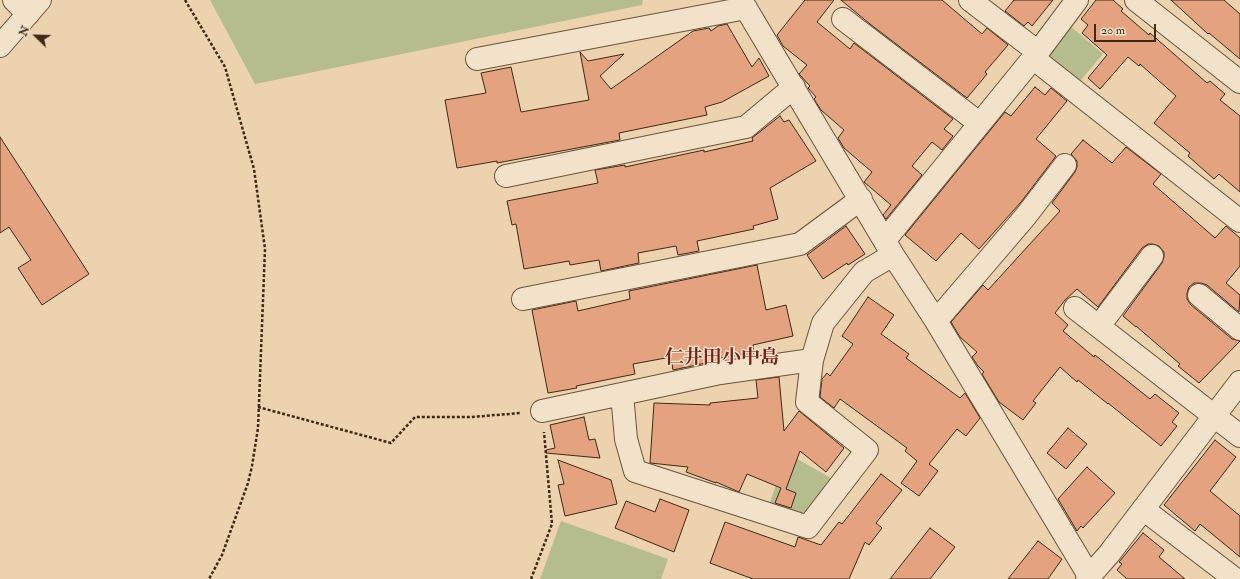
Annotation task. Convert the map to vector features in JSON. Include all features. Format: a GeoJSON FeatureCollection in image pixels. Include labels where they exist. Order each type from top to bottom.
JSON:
{"type":"FeatureCollection","features":[{"type":"Feature","properties":{"kind":"street"},"geometry":{"type":"LineString","coordinates":[[970,0],[1035,55],[1240,221]]}},
{"type":"Feature","properties":{"kind":"street"},"geometry":{"type":"LineString","coordinates":[[622,394],[626,439],[635,471],[808,527],[867,450],[807,402],[812,360],[823,322],[864,272],[889,247],[980,123],[1077,0]]}},
{"type":"Feature","properties":{"kind":"street"},"geometry":{"type":"LineString","coordinates":[[1136,0],[1240,82]]}},
{"type":"Feature","properties":{"kind":"street"},"geometry":{"type":"LineString","coordinates":[[477,59],[744,4],[889,247],[936,321],[1089,578],[1240,382]]}},
{"type":"Feature","properties":{"kind":"street"},"geometry":{"type":"LineString","coordinates":[[0,46],[27,5]]}},
{"type":"Feature","properties":{"kind":"street"},"geometry":{"type":"LineString","coordinates":[[843,18],[980,123]]}},
{"type":"Feature","properties":{"kind":"street"},"geometry":{"type":"LineString","coordinates":[[506,176],[746,127],[794,87]]}},
{"type":"Feature","properties":{"kind":"street"},"geometry":{"type":"LineString","coordinates":[[936,321],[1025,217],[1065,165]]}},
{"type":"Feature","properties":{"kind":"street"},"geometry":{"type":"LineString","coordinates":[[523,299],[800,244],[861,199]]}},
{"type":"Feature","properties":{"kind":"street"},"geometry":{"type":"LineString","coordinates":[[1099,326],[1152,256]]}},
{"type":"Feature","properties":{"kind":"street"},"geometry":{"type":"LineString","coordinates":[[1198,295],[1240,329]]}},
{"type":"Feature","properties":{"kind":"street"},"geometry":{"type":"LineString","coordinates":[[1075,308],[1240,436]]}},
{"type":"Feature","properties":{"kind":"street"},"geometry":{"type":"LineString","coordinates":[[542,411],[720,373],[812,360]]}},
{"type":"Feature","properties":{"kind":"street"},"geometry":{"type":"LineString","coordinates":[[1143,509],[1235,579]]}},
{"type":"Feature","properties":{"kind":"path"},"geometry":{"type":"LineString","coordinates":[[185,0],[225,67],[254,169],[265,249],[258,428],[252,466],[248,483],[222,555],[209,579]]}},
{"type":"Feature","properties":{"kind":"path"},"geometry":{"type":"LineString","coordinates":[[258,407],[391,443],[415,417],[471,417],[542,411],[552,524],[531,579]]}},
{"type":"Feature","properties":{"kind":"green space"},"geometry":{"type":"Polygon","coordinates":[[[210,0],[643,0],[642,5],[255,84],[210,0]]]}},
{"type":"Feature","properties":{"kind":"green space"},"geometry":{"type":"Polygon","coordinates":[[[1069,25],[1103,54],[1076,86],[1050,65],[1050,48],[1069,25]]]}},
{"type":"Feature","properties":{"kind":"green space"},"geometry":{"type":"Polygon","coordinates":[[[787,453],[836,481],[811,515],[799,516],[769,505],[787,453]]]}},
{"type":"Feature","properties":{"kind":"green space"},"geometry":{"type":"Polygon","coordinates":[[[561,521],[668,559],[661,579],[540,579],[561,521]]]}},
{"type":"Feature","properties":{"kind":"building"},"geometry":{"type":"Polygon","coordinates":[[[805,0],[834,0],[817,22],[850,49],[854,43],[953,119],[944,129],[953,136],[942,150],[932,142],[912,166],[922,175],[886,219],[883,215],[891,205],[864,182],[872,172],[844,148],[838,138],[844,130],[821,110],[814,99],[816,97],[808,88],[810,86],[799,74],[807,65],[783,46],[777,35],[805,0]]]}},
{"type":"Feature","properties":{"kind":"building"},"geometry":{"type":"Polygon","coordinates":[[[841,0],[942,0],[982,34],[987,28],[1008,45],[985,72],[987,74],[967,98],[841,0]]]}},
{"type":"Feature","properties":{"kind":"building"},"geometry":{"type":"Polygon","coordinates":[[[1014,0],[1053,0],[1032,26],[1028,22],[1024,26],[1005,11],[1014,0]]]}},
{"type":"Feature","properties":{"kind":"building"},"geometry":{"type":"Polygon","coordinates":[[[1096,0],[1113,0],[1123,9],[1121,11],[1149,35],[1150,33],[1207,83],[1210,81],[1225,94],[1220,100],[1240,116],[1240,192],[1219,174],[1214,179],[1188,156],[1190,153],[1154,123],[1176,96],[1140,64],[1139,66],[1128,57],[1100,89],[1088,78],[1107,55],[1082,33],[1088,25],[1081,19],[1096,0]]]}},
{"type":"Feature","properties":{"kind":"building"},"geometry":{"type":"Polygon","coordinates":[[[1171,0],[1224,0],[1240,14],[1240,59],[1209,33],[1208,34],[1171,0]]]}},
{"type":"Feature","properties":{"kind":"building"},"geometry":{"type":"Polygon","coordinates":[[[727,24],[752,67],[759,58],[769,76],[722,102],[705,107],[707,115],[619,133],[620,140],[497,163],[497,161],[457,168],[445,100],[486,93],[481,73],[511,67],[521,112],[589,100],[580,52],[588,61],[624,54],[600,76],[611,89],[693,31],[709,28],[711,31],[718,26],[727,24]]]}},
{"type":"Feature","properties":{"kind":"building"},"geometry":{"type":"Polygon","coordinates":[[[1035,87],[1045,95],[1051,88],[1067,101],[1036,139],[1056,156],[1021,202],[979,249],[961,233],[936,261],[905,235],[1005,112],[1011,116],[1035,87]]]}},
{"type":"Feature","properties":{"kind":"building"},"geometry":{"type":"Polygon","coordinates":[[[780,116],[784,122],[789,120],[816,161],[770,188],[778,219],[753,226],[754,229],[697,241],[699,251],[678,255],[676,246],[638,253],[639,263],[601,271],[599,260],[570,265],[569,261],[524,269],[516,224],[512,225],[507,201],[598,183],[595,170],[625,165],[625,167],[753,141],[752,138],[780,116]]]}},
{"type":"Feature","properties":{"kind":"building"},"geometry":{"type":"Polygon","coordinates":[[[0,137],[89,274],[42,305],[18,268],[31,260],[9,227],[0,233],[0,137]]]}},
{"type":"Feature","properties":{"kind":"building"},"geometry":{"type":"Polygon","coordinates":[[[1083,140],[1112,163],[1126,147],[1161,174],[1153,184],[1215,238],[1226,226],[1240,238],[1240,266],[1226,283],[1240,295],[1239,312],[1207,285],[1194,283],[1189,287],[1187,293],[1187,299],[1191,305],[1232,339],[1240,341],[1199,383],[1178,366],[1180,364],[1123,316],[1162,263],[1164,252],[1159,246],[1148,244],[1142,248],[1098,307],[1077,289],[1065,300],[1055,313],[1068,325],[1063,331],[1094,357],[1095,355],[1150,399],[1155,394],[1179,413],[1172,422],[1177,426],[1161,446],[1078,380],[1077,382],[1060,367],[1033,401],[1036,403],[1023,420],[999,402],[982,374],[984,372],[972,357],[977,352],[960,337],[951,322],[983,285],[988,290],[1060,211],[1052,203],[1075,172],[1077,161],[1071,154],[1083,140]]]}},
{"type":"Feature","properties":{"kind":"building"},"geometry":{"type":"Polygon","coordinates":[[[846,226],[865,254],[848,265],[847,263],[823,279],[807,255],[846,226]]]}},
{"type":"Feature","properties":{"kind":"building"},"geometry":{"type":"Polygon","coordinates":[[[757,265],[766,310],[786,305],[793,336],[753,345],[754,353],[720,358],[720,360],[673,370],[671,357],[633,364],[635,374],[576,386],[577,388],[548,393],[532,310],[576,301],[578,311],[630,299],[629,291],[757,265]]]}},
{"type":"Feature","properties":{"kind":"building"},"geometry":{"type":"Polygon","coordinates":[[[868,297],[894,315],[881,334],[909,354],[906,358],[960,398],[965,393],[980,418],[966,436],[957,429],[929,464],[938,471],[919,496],[901,483],[917,461],[905,451],[907,448],[840,399],[834,408],[820,397],[822,379],[827,373],[830,376],[853,344],[842,336],[868,297]]]}},
{"type":"Feature","properties":{"kind":"building"},"geometry":{"type":"Polygon","coordinates":[[[779,377],[784,431],[799,411],[844,448],[826,472],[800,451],[786,489],[796,493],[791,508],[775,503],[781,488],[747,474],[739,492],[716,482],[686,472],[688,467],[650,463],[654,403],[710,405],[710,403],[758,398],[756,380],[779,377]]]}},
{"type":"Feature","properties":{"kind":"building"},"geometry":{"type":"Polygon","coordinates":[[[584,417],[589,440],[595,439],[600,458],[546,453],[546,450],[555,448],[550,425],[584,417]]]}},
{"type":"Feature","properties":{"kind":"building"},"geometry":{"type":"Polygon","coordinates":[[[1068,428],[1087,444],[1066,469],[1047,453],[1068,428]]]}},
{"type":"Feature","properties":{"kind":"building"},"geometry":{"type":"Polygon","coordinates":[[[1215,440],[1236,457],[1210,491],[1240,516],[1240,557],[1200,524],[1195,531],[1164,505],[1215,440]]]}},
{"type":"Feature","properties":{"kind":"building"},"geometry":{"type":"Polygon","coordinates":[[[558,460],[611,480],[617,504],[565,516],[558,485],[564,484],[558,460]]]}},
{"type":"Feature","properties":{"kind":"building"},"geometry":{"type":"Polygon","coordinates":[[[1087,467],[1115,493],[1083,528],[1081,526],[1077,531],[1058,499],[1087,467]]]}},
{"type":"Feature","properties":{"kind":"building"},"geometry":{"type":"Polygon","coordinates":[[[881,474],[902,490],[876,523],[882,528],[869,545],[865,542],[849,579],[753,579],[710,563],[725,522],[795,547],[798,537],[821,545],[839,522],[842,524],[881,474]]]}},
{"type":"Feature","properties":{"kind":"building"},"geometry":{"type":"Polygon","coordinates":[[[660,499],[689,510],[674,552],[615,528],[626,501],[655,512],[660,499]]]}},
{"type":"Feature","properties":{"kind":"building"},"geometry":{"type":"Polygon","coordinates":[[[930,528],[955,547],[930,579],[890,579],[930,528]]]}},
{"type":"Feature","properties":{"kind":"building"},"geometry":{"type":"Polygon","coordinates":[[[1143,533],[1164,550],[1159,557],[1185,579],[1127,579],[1117,570],[1122,564],[1119,562],[1143,533]]]}},
{"type":"Feature","properties":{"kind":"building"},"geometry":{"type":"Polygon","coordinates":[[[1038,541],[1062,559],[1048,579],[1008,579],[1038,541]]]}},
{"type":"Feature","properties":{"kind":"district","name":"仁井田小中島"},"geometry":{"type":"Point","coordinates":[722,359]}}]}
